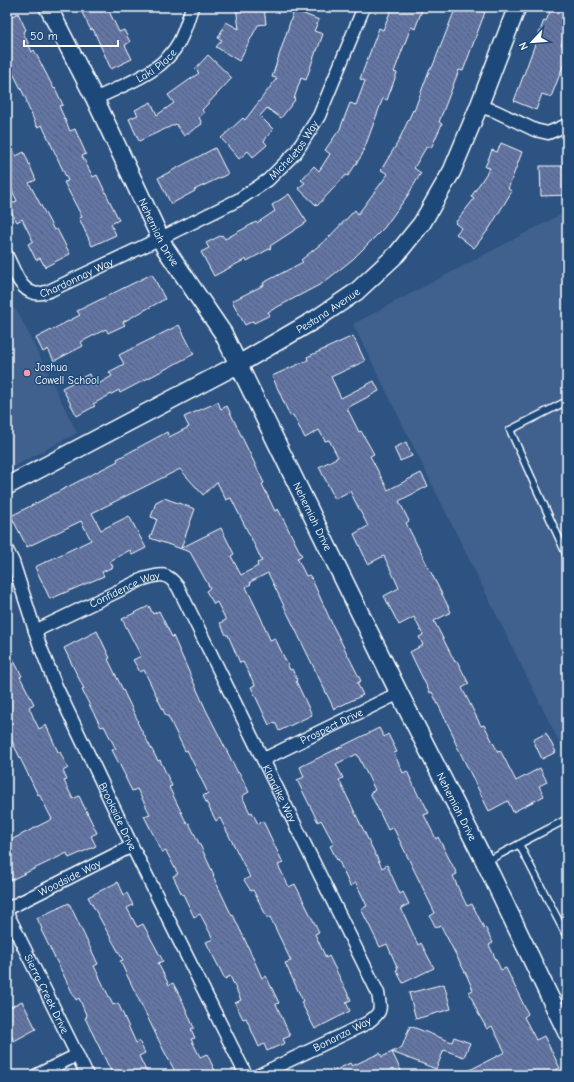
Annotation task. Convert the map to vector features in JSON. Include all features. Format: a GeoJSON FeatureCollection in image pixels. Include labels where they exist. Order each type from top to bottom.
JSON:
{"type":"FeatureCollection","features":[{"type":"Feature","properties":{"kind":"street","name":"Nehemiah Drive"},"geometry":{"type":"LineString","coordinates":[[48,7],[95,99],[165,248],[223,333],[399,693],[485,862],[567,1033]]}},
{"type":"Feature","properties":{"kind":"street","name":"Laki Place"},"geometry":{"type":"LineString","coordinates":[[95,99],[152,71],[167,58],[179,42],[186,28],[192,7]]}},
{"type":"Feature","properties":{"kind":"street","name":"Micheletos Way"},"geometry":{"type":"LineString","coordinates":[[161,238],[244,196],[268,180],[296,152],[319,116],[364,7]]}},
{"type":"Feature","properties":{"kind":"street","name":"Pestana Avenue"},"geometry":{"type":"LineString","coordinates":[[7,486],[238,364],[316,319],[356,292],[397,254],[422,223],[452,171],[517,7]]}},
{"type":"Feature","properties":{"kind":"street"},"geometry":{"type":"LineString","coordinates":[[479,106],[495,111],[535,130],[548,133],[567,125]]}},
{"type":"Feature","properties":{"kind":"street","name":"Chardonnay Way"},"geometry":{"type":"LineString","coordinates":[[7,256],[23,287],[34,293],[40,294],[50,291],[161,238]]}},
{"type":"Feature","properties":{"kind":"street","name":"Brookside Drive"},"geometry":{"type":"LineString","coordinates":[[7,550],[13,562],[35,631],[55,684],[132,846],[246,1075]]}},
{"type":"Feature","properties":{"kind":"street","name":"Confidence Way"},"geometry":{"type":"LineString","coordinates":[[35,631],[143,579],[161,574],[170,578],[178,588],[194,620]]}},
{"type":"Feature","properties":{"kind":"street","name":"Klondike Way"},"geometry":{"type":"LineString","coordinates":[[194,620],[264,759],[365,967]]}},
{"type":"Feature","properties":{"kind":"street","name":"Prospect Drive"},"geometry":{"type":"LineString","coordinates":[[264,759],[399,693]]}},
{"type":"Feature","properties":{"kind":"street","name":"Woodside Way"},"geometry":{"type":"LineString","coordinates":[[7,909],[132,846]]}},
{"type":"Feature","properties":{"kind":"street","name":"Sierra Creek Drive"},"geometry":{"type":"LineString","coordinates":[[7,913],[87,1075]]}},
{"type":"Feature","properties":{"kind":"street","name":"Bonanza Way"},"geometry":{"type":"LineString","coordinates":[[259,1075],[366,1024],[377,1015],[380,1008],[378,993],[365,967]]}},
{"type":"Feature","properties":{"kind":"street"},"geometry":{"type":"LineString","coordinates":[[37,1075],[77,1055]]}},
{"type":"Feature","properties":{"kind":"lane"},"geometry":{"type":"LineString","coordinates":[[567,401],[510,430],[567,556]]}},
{"type":"Feature","properties":{"kind":"lane"},"geometry":{"type":"LineString","coordinates":[[485,862],[567,819]]}},
{"type":"Feature","properties":{"kind":"lane"},"geometry":{"type":"LineString","coordinates":[[519,844],[567,937]]}},
{"type":"Feature","properties":{"kind":"shaded area"},"geometry":{"type":"Polygon","coordinates":[[[567,211],[567,758],[353,324],[567,211]]]}},
{"type":"Feature","properties":{"kind":"shaded area","name":"Joshua Cowell School"},"geometry":{"type":"Polygon","coordinates":[[[7,300],[18,312],[77,433],[7,470],[7,300]]]}},
{"type":"Feature","properties":{"kind":"building"},"geometry":{"type":"Polygon","coordinates":[[[79,7],[107,7],[119,32],[124,30],[130,42],[125,45],[132,59],[111,69],[93,29],[91,30],[79,7]]]}},
{"type":"Feature","properties":{"kind":"building"},"geometry":{"type":"Polygon","coordinates":[[[236,7],[264,7],[266,24],[258,25],[239,61],[216,47],[222,40],[218,38],[226,22],[239,29],[236,7]]]}},
{"type":"Feature","properties":{"kind":"building"},"geometry":{"type":"Polygon","coordinates":[[[392,7],[423,7],[415,29],[411,27],[394,72],[397,73],[387,100],[383,98],[362,155],[348,176],[346,175],[317,206],[298,188],[305,183],[301,180],[314,166],[319,171],[330,154],[325,150],[340,129],[350,103],[356,105],[365,81],[360,79],[379,28],[383,30],[392,7]]]}},
{"type":"Feature","properties":{"kind":"building"},"geometry":{"type":"Polygon","coordinates":[[[456,7],[471,7],[485,12],[463,71],[459,70],[439,122],[442,124],[431,148],[427,146],[414,168],[421,173],[408,195],[384,228],[353,259],[323,283],[268,312],[270,315],[254,323],[253,321],[245,325],[232,301],[264,285],[263,283],[303,262],[301,260],[327,239],[355,210],[358,214],[388,174],[381,170],[398,142],[413,110],[414,111],[430,68],[432,68],[456,7]]]}},
{"type":"Feature","properties":{"kind":"building"},"geometry":{"type":"Polygon","coordinates":[[[552,7],[567,7],[567,30],[561,45],[567,47],[567,56],[551,97],[542,94],[536,110],[514,101],[544,20],[546,21],[552,7]]]}},
{"type":"Feature","properties":{"kind":"building"},"geometry":{"type":"Polygon","coordinates":[[[294,10],[319,20],[314,31],[323,34],[317,51],[306,80],[301,78],[294,99],[295,100],[281,118],[267,108],[260,116],[273,129],[264,141],[267,145],[253,157],[248,151],[239,159],[221,138],[243,118],[245,120],[277,78],[272,77],[294,10]]]}},
{"type":"Feature","properties":{"kind":"building"},"geometry":{"type":"Polygon","coordinates":[[[18,13],[26,30],[23,32],[32,52],[34,50],[63,105],[59,106],[70,131],[75,129],[86,154],[82,156],[93,177],[97,175],[119,220],[111,224],[116,235],[92,246],[79,218],[82,217],[64,182],[68,181],[42,125],[37,127],[26,102],[27,101],[7,61],[7,19],[18,13]]]}},
{"type":"Feature","properties":{"kind":"building"},"geometry":{"type":"Polygon","coordinates":[[[208,55],[232,78],[202,110],[204,113],[199,117],[202,124],[184,136],[176,124],[139,141],[129,119],[138,115],[135,110],[151,102],[157,115],[174,103],[168,95],[199,73],[195,69],[208,55]]]}},
{"type":"Feature","properties":{"kind":"building"},"geometry":{"type":"Polygon","coordinates":[[[7,136],[16,156],[24,152],[36,180],[29,183],[54,230],[57,229],[70,254],[45,267],[40,258],[36,260],[28,244],[33,241],[22,219],[17,222],[8,206],[17,201],[7,179],[7,136]]]}},
{"type":"Feature","properties":{"kind":"building"},"geometry":{"type":"Polygon","coordinates":[[[501,143],[522,152],[508,189],[512,191],[489,229],[474,248],[456,234],[461,228],[455,223],[474,199],[471,197],[490,168],[485,167],[492,150],[497,152],[501,143]]]}},
{"type":"Feature","properties":{"kind":"building"},"geometry":{"type":"Polygon","coordinates":[[[215,148],[228,174],[194,190],[195,191],[171,204],[158,178],[215,148]]]}},
{"type":"Feature","properties":{"kind":"building"},"geometry":{"type":"Polygon","coordinates":[[[540,166],[567,166],[567,195],[541,196],[540,166]]]}},
{"type":"Feature","properties":{"kind":"building"},"geometry":{"type":"Polygon","coordinates":[[[289,194],[307,222],[270,246],[271,248],[214,276],[201,252],[209,248],[206,243],[222,235],[225,239],[256,222],[257,223],[275,211],[272,205],[289,194]]]}},
{"type":"Feature","properties":{"kind":"building"},"geometry":{"type":"Polygon","coordinates":[[[152,274],[165,299],[123,322],[125,325],[108,333],[106,329],[81,342],[83,346],[54,361],[48,349],[43,352],[36,338],[80,315],[77,311],[152,274]]]}},
{"type":"Feature","properties":{"kind":"building"},"geometry":{"type":"Polygon","coordinates":[[[179,325],[194,354],[120,393],[119,390],[93,404],[95,406],[77,416],[62,388],[89,374],[95,386],[112,376],[109,372],[124,364],[119,355],[179,325]]]}},
{"type":"Feature","properties":{"kind":"building"},"geometry":{"type":"Polygon","coordinates":[[[353,336],[365,361],[331,377],[341,398],[374,381],[379,391],[347,408],[359,432],[361,431],[374,454],[370,456],[388,490],[421,473],[428,486],[399,501],[409,521],[406,523],[451,612],[434,621],[455,662],[457,661],[469,684],[462,688],[481,726],[484,725],[498,752],[500,750],[516,781],[540,768],[547,782],[539,786],[544,796],[513,812],[508,801],[489,811],[432,692],[430,693],[410,652],[423,645],[419,637],[423,635],[414,617],[399,625],[384,596],[399,588],[384,556],[368,564],[354,534],[368,526],[350,491],[335,499],[319,467],[338,457],[329,440],[325,441],[319,430],[305,438],[293,415],[290,416],[272,376],[308,360],[307,357],[353,336]]]}},
{"type":"Feature","properties":{"kind":"building"},"geometry":{"type":"Polygon","coordinates":[[[218,402],[221,409],[227,406],[264,483],[262,484],[275,511],[278,509],[302,556],[297,558],[306,576],[310,575],[333,626],[361,681],[357,683],[363,695],[334,709],[268,573],[250,582],[251,584],[246,587],[270,640],[275,638],[290,670],[292,669],[312,715],[279,731],[275,722],[269,725],[251,687],[255,685],[243,662],[240,663],[228,635],[226,635],[220,623],[226,620],[217,602],[214,604],[206,591],[210,588],[190,552],[150,538],[157,519],[151,517],[156,502],[164,498],[195,509],[181,548],[221,528],[234,554],[231,556],[241,575],[258,566],[257,563],[262,561],[255,546],[231,498],[226,500],[217,482],[203,495],[180,469],[92,513],[101,530],[129,516],[146,548],[132,555],[130,550],[110,561],[113,567],[102,572],[104,576],[50,599],[35,567],[91,540],[81,521],[27,547],[11,516],[118,461],[117,459],[167,432],[169,437],[189,427],[184,417],[218,402]]]}},
{"type":"Feature","properties":{"kind":"building"},"geometry":{"type":"Polygon","coordinates":[[[406,442],[412,456],[400,461],[394,448],[406,442]]]}},
{"type":"Feature","properties":{"kind":"building"},"geometry":{"type":"Polygon","coordinates":[[[149,606],[153,614],[159,611],[172,637],[173,636],[206,710],[249,792],[242,796],[250,813],[252,812],[258,824],[263,821],[283,863],[278,865],[289,887],[295,884],[319,932],[315,934],[326,958],[329,956],[351,1000],[346,1002],[350,1011],[315,1029],[301,1002],[303,1001],[285,963],[291,961],[270,917],[268,919],[253,890],[251,891],[244,880],[250,877],[220,818],[216,821],[203,796],[208,793],[187,750],[185,751],[168,716],[166,716],[144,670],[140,672],[133,660],[141,656],[122,619],[149,606]]]}},
{"type":"Feature","properties":{"kind":"building"},"geometry":{"type":"Polygon","coordinates":[[[97,631],[110,658],[108,659],[138,721],[137,722],[158,761],[160,760],[172,786],[169,787],[187,824],[189,823],[201,847],[214,875],[213,876],[262,978],[266,976],[279,1003],[276,1004],[290,1036],[283,1039],[285,1043],[267,1051],[264,1044],[259,1047],[246,1018],[243,1019],[235,1003],[241,1000],[230,976],[225,979],[206,942],[213,939],[200,914],[194,917],[183,894],[182,895],[173,876],[178,874],[166,851],[162,852],[144,816],[150,814],[137,789],[132,791],[112,750],[116,749],[104,726],[101,727],[92,710],[82,690],[84,689],[64,648],[97,631]]]}},
{"type":"Feature","properties":{"kind":"building"},"geometry":{"type":"Polygon","coordinates":[[[7,648],[22,676],[20,677],[34,704],[29,707],[39,729],[46,725],[58,752],[60,752],[68,768],[63,771],[67,780],[64,781],[73,799],[79,796],[97,833],[91,836],[96,846],[69,858],[67,853],[7,882],[7,842],[52,819],[39,794],[38,795],[7,731],[7,648]]]}},
{"type":"Feature","properties":{"kind":"building"},"geometry":{"type":"Polygon","coordinates":[[[379,728],[384,737],[388,734],[397,752],[394,753],[403,773],[407,771],[419,797],[421,797],[429,813],[424,815],[436,839],[438,837],[457,874],[453,876],[458,888],[467,906],[472,904],[484,928],[485,927],[493,943],[489,945],[501,970],[506,968],[528,1014],[524,1017],[536,1040],[544,1036],[560,1068],[547,1075],[460,1075],[505,1052],[492,1026],[487,1029],[478,1013],[469,992],[473,990],[467,976],[441,926],[436,928],[430,916],[435,913],[393,827],[388,830],[370,793],[375,790],[357,754],[336,764],[343,778],[339,780],[382,868],[387,865],[400,894],[403,892],[409,904],[401,908],[418,945],[421,943],[434,968],[403,983],[396,970],[398,969],[387,944],[380,947],[361,909],[367,906],[356,883],[350,886],[338,859],[337,860],[330,846],[334,844],[321,820],[318,822],[297,780],[304,777],[300,767],[379,728]]]}},
{"type":"Feature","properties":{"kind":"building"},"geometry":{"type":"Polygon","coordinates":[[[546,733],[556,752],[542,759],[533,740],[546,733]]]}},
{"type":"Feature","properties":{"kind":"building"},"geometry":{"type":"Polygon","coordinates":[[[118,882],[124,895],[127,893],[133,905],[127,908],[137,927],[143,924],[163,961],[158,963],[169,985],[173,983],[182,1000],[194,1028],[191,1029],[195,1038],[191,1039],[200,1057],[207,1054],[217,1075],[177,1075],[164,1051],[120,961],[123,960],[88,897],[118,882]]]}},
{"type":"Feature","properties":{"kind":"building"},"geometry":{"type":"Polygon","coordinates":[[[69,903],[98,964],[94,966],[113,1005],[118,1003],[136,1043],[139,1041],[145,1053],[139,1056],[148,1075],[113,1075],[85,1018],[87,1017],[79,998],[76,1000],[41,930],[42,929],[37,918],[69,903]]]}},
{"type":"Feature","properties":{"kind":"building"},"geometry":{"type":"Polygon","coordinates":[[[444,984],[451,1009],[416,1019],[409,993],[444,984]]]}},
{"type":"Feature","properties":{"kind":"building"},"geometry":{"type":"Polygon","coordinates":[[[22,1001],[36,1029],[14,1041],[7,1028],[7,1009],[22,1001]]]}},
{"type":"Feature","properties":{"kind":"building"},"geometry":{"type":"Polygon","coordinates":[[[410,1026],[452,1042],[454,1037],[470,1043],[464,1057],[444,1050],[436,1069],[392,1052],[402,1047],[410,1026]]]}},
{"type":"Feature","properties":{"kind":"building"},"geometry":{"type":"Polygon","coordinates":[[[392,1052],[403,1075],[326,1075],[350,1063],[352,1066],[380,1053],[382,1057],[392,1052]]]}},
{"type":"Feature","properties":{"kind":"place","name":"Joshua Cowell School"},"geometry":{"type":"Point","coordinates":[27,373]}}]}
